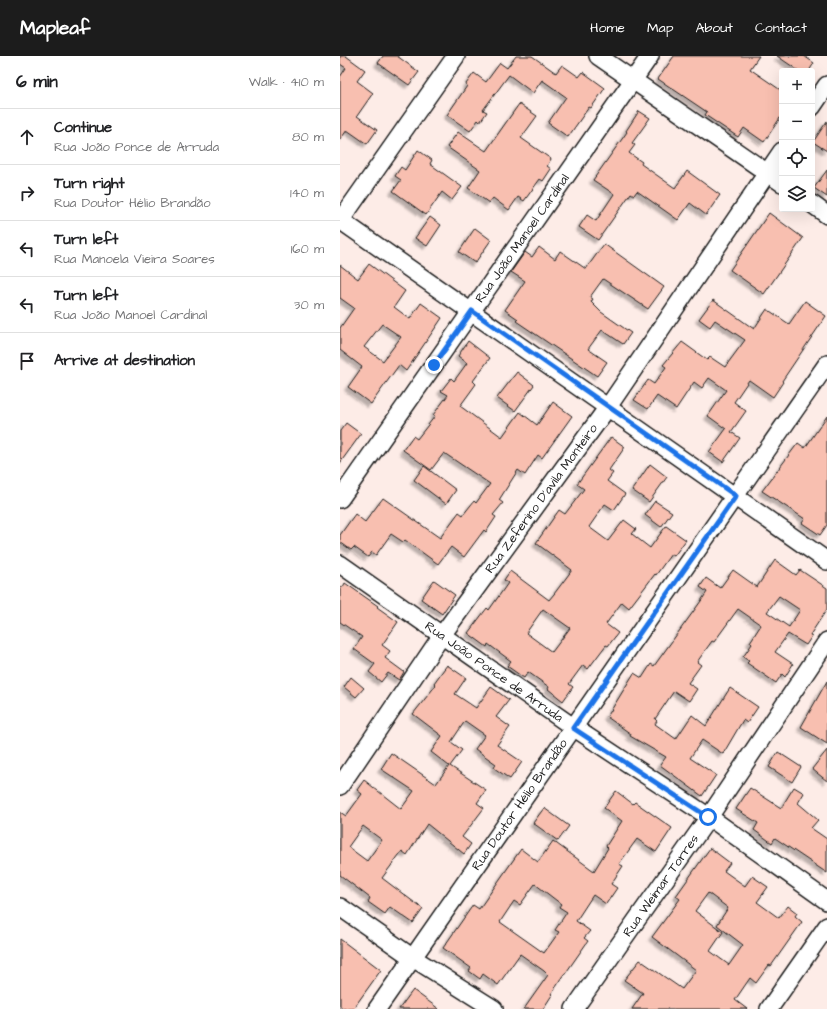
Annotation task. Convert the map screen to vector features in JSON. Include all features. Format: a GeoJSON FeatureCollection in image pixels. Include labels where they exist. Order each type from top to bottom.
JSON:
{"type":"FeatureCollection","features":[{"type":"Feature","properties":{"kind":"street"},"geometry":{"type":"LineString","coordinates":[[456,56],[340,221],[472,311],[827,561]]}},
{"type":"Feature","properties":{"kind":"street"},"geometry":{"type":"LineString","coordinates":[[598,56],[779,181]]}},
{"type":"Feature","properties":{"kind":"street","name":"Rua João Manoel Cardinal"},"geometry":{"type":"LineString","coordinates":[[340,499],[650,56]]}},
{"type":"Feature","properties":{"kind":"street"},"geometry":{"type":"LineString","coordinates":[[814,104],[827,85]]}},
{"type":"Feature","properties":{"kind":"street","name":"Rua Zeferino D'avila Monteiro"},"geometry":{"type":"LineString","coordinates":[[340,786],[442,635],[608,407],[779,155]]}},
{"type":"Feature","properties":{"kind":"street"},"geometry":{"type":"LineString","coordinates":[[815,206],[827,215]]}},
{"type":"Feature","properties":{"kind":"street","name":"Rua Doutor Hélio Brandão"},"geometry":{"type":"LineString","coordinates":[[377,1009],[827,364]]}},
{"type":"Feature","properties":{"kind":"street","name":"Rua João Ponce de Arruda"},"geometry":{"type":"LineString","coordinates":[[340,564],[573,728],[708,817],[827,902]]}},
{"type":"Feature","properties":{"kind":"street","name":"Rua Weimar Torres"},"geometry":{"type":"LineString","coordinates":[[574,1009],[708,817],[827,641]]}},
{"type":"Feature","properties":{"kind":"street"},"geometry":{"type":"LineString","coordinates":[[340,907],[413,958],[494,1009]]}},
{"type":"Feature","properties":{"kind":"street"},"geometry":{"type":"LineString","coordinates":[[769,1009],[827,926]]}},
{"type":"Feature","properties":{"kind":"building"},"geometry":{"type":"Polygon","coordinates":[[[340,56],[346,56],[365,70],[357,81],[373,93],[357,116],[377,130],[367,144],[347,130],[340,140],[340,77],[346,68],[340,64],[340,56]]]}},
{"type":"Feature","properties":{"kind":"building"},"geometry":{"type":"Polygon","coordinates":[[[383,56],[397,56],[419,72],[409,85],[378,63],[383,56]]]}},
{"type":"Feature","properties":{"kind":"building"},"geometry":{"type":"Polygon","coordinates":[[[516,56],[532,56],[556,73],[562,65],[579,77],[583,72],[605,88],[591,108],[589,107],[568,137],[548,123],[566,97],[542,80],[533,93],[509,75],[483,110],[487,112],[480,122],[478,120],[470,131],[447,115],[474,73],[486,82],[500,63],[507,68],[516,56]]]}},
{"type":"Feature","properties":{"kind":"building"},"geometry":{"type":"Polygon","coordinates":[[[674,56],[759,56],[750,69],[779,89],[779,120],[764,142],[744,128],[738,137],[705,115],[707,112],[658,79],[674,56]]]}},
{"type":"Feature","properties":{"kind":"building"},"geometry":{"type":"Polygon","coordinates":[[[777,56],[804,56],[814,63],[811,68],[795,68],[777,56]]]}},
{"type":"Feature","properties":{"kind":"building"},"geometry":{"type":"Polygon","coordinates":[[[519,104],[537,116],[521,138],[551,159],[547,166],[551,169],[543,181],[540,179],[524,201],[518,197],[509,210],[493,198],[489,203],[468,188],[480,170],[447,147],[458,132],[486,151],[519,104]]]}},
{"type":"Feature","properties":{"kind":"building"},"geometry":{"type":"Polygon","coordinates":[[[639,111],[650,118],[632,143],[635,145],[629,153],[642,162],[641,164],[675,188],[687,171],[720,195],[706,215],[690,203],[678,220],[637,191],[634,195],[631,193],[598,240],[579,227],[587,215],[596,221],[614,194],[593,180],[627,132],[626,131],[639,111]]]}},
{"type":"Feature","properties":{"kind":"building"},"geometry":{"type":"Polygon","coordinates":[[[827,121],[827,151],[815,143],[815,139],[827,121]]]}},
{"type":"Feature","properties":{"kind":"building"},"geometry":{"type":"Polygon","coordinates":[[[418,150],[432,160],[430,164],[462,187],[452,200],[442,192],[426,215],[393,191],[401,180],[395,176],[401,167],[405,170],[418,150]]]}},
{"type":"Feature","properties":{"kind":"building"},"geometry":{"type":"Polygon","coordinates":[[[827,170],[827,197],[815,189],[827,170]]]}},
{"type":"Feature","properties":{"kind":"building"},"geometry":{"type":"Polygon","coordinates":[[[769,213],[803,238],[764,294],[730,270],[769,213]]]}},
{"type":"Feature","properties":{"kind":"building"},"geometry":{"type":"Polygon","coordinates":[[[430,217],[441,225],[427,246],[415,238],[430,217]]]}},
{"type":"Feature","properties":{"kind":"building"},"geometry":{"type":"Polygon","coordinates":[[[475,228],[491,240],[475,263],[459,252],[475,228]]]}},
{"type":"Feature","properties":{"kind":"building"},"geometry":{"type":"Polygon","coordinates":[[[604,244],[664,287],[648,309],[603,279],[590,297],[593,299],[591,302],[601,312],[631,333],[623,344],[602,330],[588,349],[607,362],[597,376],[516,321],[518,319],[505,310],[525,281],[511,272],[525,252],[532,257],[539,247],[555,259],[560,251],[586,269],[604,244]]]}},
{"type":"Feature","properties":{"kind":"building"},"geometry":{"type":"Polygon","coordinates":[[[369,264],[405,291],[394,307],[410,319],[421,303],[442,318],[406,371],[399,365],[371,404],[348,387],[362,367],[340,350],[340,328],[354,308],[340,298],[340,265],[358,279],[369,264]],[[382,324],[364,347],[383,361],[401,337],[382,324]]]}},
{"type":"Feature","properties":{"kind":"building"},"geometry":{"type":"Polygon","coordinates":[[[713,300],[754,329],[767,309],[789,324],[805,301],[826,316],[782,381],[783,382],[773,397],[749,380],[734,402],[746,411],[731,432],[740,438],[723,462],[709,452],[726,429],[708,416],[726,390],[709,378],[702,388],[694,382],[676,409],[657,396],[648,409],[634,400],[648,380],[654,384],[666,367],[663,365],[682,342],[707,360],[710,357],[725,367],[745,340],[715,320],[710,327],[699,319],[713,300]]]}},
{"type":"Feature","properties":{"kind":"building"},"geometry":{"type":"Polygon","coordinates":[[[468,341],[490,358],[473,381],[476,384],[460,406],[502,437],[520,412],[537,425],[553,402],[572,416],[542,458],[538,455],[525,475],[518,470],[499,500],[503,503],[493,515],[496,517],[486,532],[484,530],[464,557],[451,547],[438,564],[405,540],[403,542],[391,534],[376,555],[372,552],[368,557],[354,547],[351,550],[340,542],[340,535],[355,514],[365,522],[383,498],[440,538],[459,512],[463,515],[474,501],[476,503],[490,484],[444,453],[431,470],[403,450],[413,436],[417,439],[435,416],[433,415],[448,395],[441,391],[451,378],[454,381],[467,363],[458,356],[468,341]]]}},
{"type":"Feature","properties":{"kind":"building"},"geometry":{"type":"Polygon","coordinates":[[[517,372],[534,385],[515,411],[497,398],[517,372]]]}},
{"type":"Feature","properties":{"kind":"building"},"geometry":{"type":"Polygon","coordinates":[[[827,416],[827,525],[820,535],[802,523],[805,519],[762,491],[798,443],[805,448],[827,416]]]}},
{"type":"Feature","properties":{"kind":"building"},"geometry":{"type":"Polygon","coordinates":[[[346,423],[361,434],[340,463],[340,431],[346,423]]]}},
{"type":"Feature","properties":{"kind":"building"},"geometry":{"type":"Polygon","coordinates":[[[611,437],[625,447],[609,470],[613,473],[607,481],[625,494],[614,510],[605,504],[589,527],[608,541],[624,520],[636,529],[632,534],[650,548],[666,526],[686,540],[674,556],[671,554],[629,608],[622,602],[606,624],[618,633],[608,646],[606,645],[588,669],[583,665],[569,684],[573,687],[563,701],[548,689],[549,687],[528,672],[524,678],[507,666],[511,661],[488,644],[487,647],[468,633],[487,608],[489,610],[508,583],[504,580],[510,571],[549,600],[572,570],[536,543],[559,510],[565,514],[584,489],[577,484],[611,437]],[[543,609],[526,633],[552,652],[570,628],[543,609]]]}},
{"type":"Feature","properties":{"kind":"building"},"geometry":{"type":"Polygon","coordinates":[[[650,464],[667,477],[649,502],[632,490],[650,464]]]}},
{"type":"Feature","properties":{"kind":"building"},"geometry":{"type":"Polygon","coordinates":[[[424,466],[456,490],[446,504],[414,480],[424,466]]]}},
{"type":"Feature","properties":{"kind":"building"},"geometry":{"type":"Polygon","coordinates":[[[655,501],[672,512],[661,527],[645,515],[655,501]]]}},
{"type":"Feature","properties":{"kind":"building"},"geometry":{"type":"Polygon","coordinates":[[[775,560],[796,575],[800,570],[827,588],[827,609],[810,635],[812,636],[806,645],[788,634],[775,652],[793,664],[785,677],[782,674],[776,683],[747,663],[749,661],[743,657],[752,644],[750,642],[761,625],[738,609],[714,642],[712,641],[697,662],[701,665],[688,683],[697,689],[689,701],[674,691],[655,719],[657,721],[655,724],[676,739],[692,715],[706,726],[730,688],[758,707],[747,723],[743,720],[723,754],[702,740],[690,758],[716,775],[702,796],[660,765],[666,757],[630,736],[631,734],[607,717],[634,673],[642,678],[651,664],[654,666],[701,601],[707,592],[700,587],[706,578],[720,588],[733,570],[757,587],[775,560]],[[779,596],[767,612],[789,627],[800,610],[779,596]]]}},
{"type":"Feature","properties":{"kind":"building"},"geometry":{"type":"Polygon","coordinates":[[[434,580],[455,595],[442,614],[421,599],[434,580]]]}},
{"type":"Feature","properties":{"kind":"building"},"geometry":{"type":"Polygon","coordinates":[[[345,583],[398,622],[382,645],[390,651],[385,658],[404,672],[399,680],[388,673],[381,682],[369,672],[375,664],[354,649],[362,637],[340,622],[340,587],[343,587],[345,583]]]}},
{"type":"Feature","properties":{"kind":"building"},"geometry":{"type":"Polygon","coordinates":[[[447,665],[466,678],[455,694],[476,708],[491,687],[509,700],[496,717],[510,727],[497,745],[522,762],[510,779],[494,768],[496,764],[475,749],[485,735],[465,721],[451,742],[462,750],[450,766],[486,790],[477,803],[484,808],[462,837],[471,844],[464,854],[427,824],[407,855],[402,851],[382,878],[423,909],[413,923],[390,907],[385,914],[368,902],[370,898],[340,875],[340,812],[346,816],[362,794],[357,790],[364,780],[401,809],[414,791],[381,769],[391,753],[436,784],[449,766],[431,752],[442,736],[413,714],[436,685],[434,683],[447,665]],[[363,826],[348,847],[367,861],[382,840],[363,826]]]}},
{"type":"Feature","properties":{"kind":"building"},"geometry":{"type":"Polygon","coordinates":[[[351,677],[364,688],[356,697],[344,687],[351,677]]]}},
{"type":"Feature","properties":{"kind":"building"},"geometry":{"type":"Polygon","coordinates":[[[827,681],[827,744],[801,727],[827,681]]]}},
{"type":"Feature","properties":{"kind":"building"},"geometry":{"type":"Polygon","coordinates":[[[827,750],[827,781],[812,769],[827,750]]]}},
{"type":"Feature","properties":{"kind":"building"},"geometry":{"type":"Polygon","coordinates":[[[778,752],[801,767],[792,782],[769,767],[778,752]]]}},
{"type":"Feature","properties":{"kind":"building"},"geometry":{"type":"Polygon","coordinates":[[[794,787],[804,793],[798,803],[818,820],[811,828],[827,839],[827,873],[775,838],[772,843],[754,830],[758,823],[736,809],[750,788],[781,808],[794,787]]]}},
{"type":"Feature","properties":{"kind":"building"},"geometry":{"type":"Polygon","coordinates":[[[616,791],[633,804],[635,802],[672,828],[656,852],[637,839],[619,864],[623,866],[611,884],[617,888],[606,904],[593,895],[576,921],[590,931],[584,938],[588,941],[551,994],[552,995],[543,1009],[524,1009],[548,975],[544,971],[520,954],[498,985],[483,974],[480,979],[469,971],[471,968],[443,948],[473,905],[479,909],[521,849],[538,862],[553,841],[594,871],[608,848],[606,846],[622,821],[604,808],[616,791]],[[535,884],[520,905],[514,901],[500,922],[544,953],[559,932],[555,930],[567,912],[559,907],[561,904],[535,884]]]}},
{"type":"Feature","properties":{"kind":"building"},"geometry":{"type":"Polygon","coordinates":[[[544,808],[569,826],[558,841],[533,823],[544,808]]]}},
{"type":"Feature","properties":{"kind":"building"},"geometry":{"type":"Polygon","coordinates":[[[710,848],[730,863],[724,871],[745,886],[752,876],[768,887],[757,902],[779,918],[788,906],[797,913],[795,916],[802,922],[771,966],[769,965],[756,983],[750,978],[735,1000],[747,1009],[632,1009],[643,993],[624,980],[640,960],[682,989],[696,970],[652,937],[680,899],[676,896],[710,848]],[[708,893],[695,911],[723,932],[710,951],[729,965],[743,945],[717,925],[728,908],[708,893]]]}},
{"type":"Feature","properties":{"kind":"building"},"geometry":{"type":"Polygon","coordinates":[[[340,939],[381,970],[353,1009],[345,1009],[340,1006],[340,939]]]}},
{"type":"Feature","properties":{"kind":"building"},"geometry":{"type":"Polygon","coordinates":[[[413,990],[439,1009],[399,1009],[413,990]]]}},
{"type":"Feature","properties":{"kind":"route"},"geometry":{"type":"LineString","coordinates":[[434,365],[472,311],[736,496],[573,728],[708,817]]}}]}
